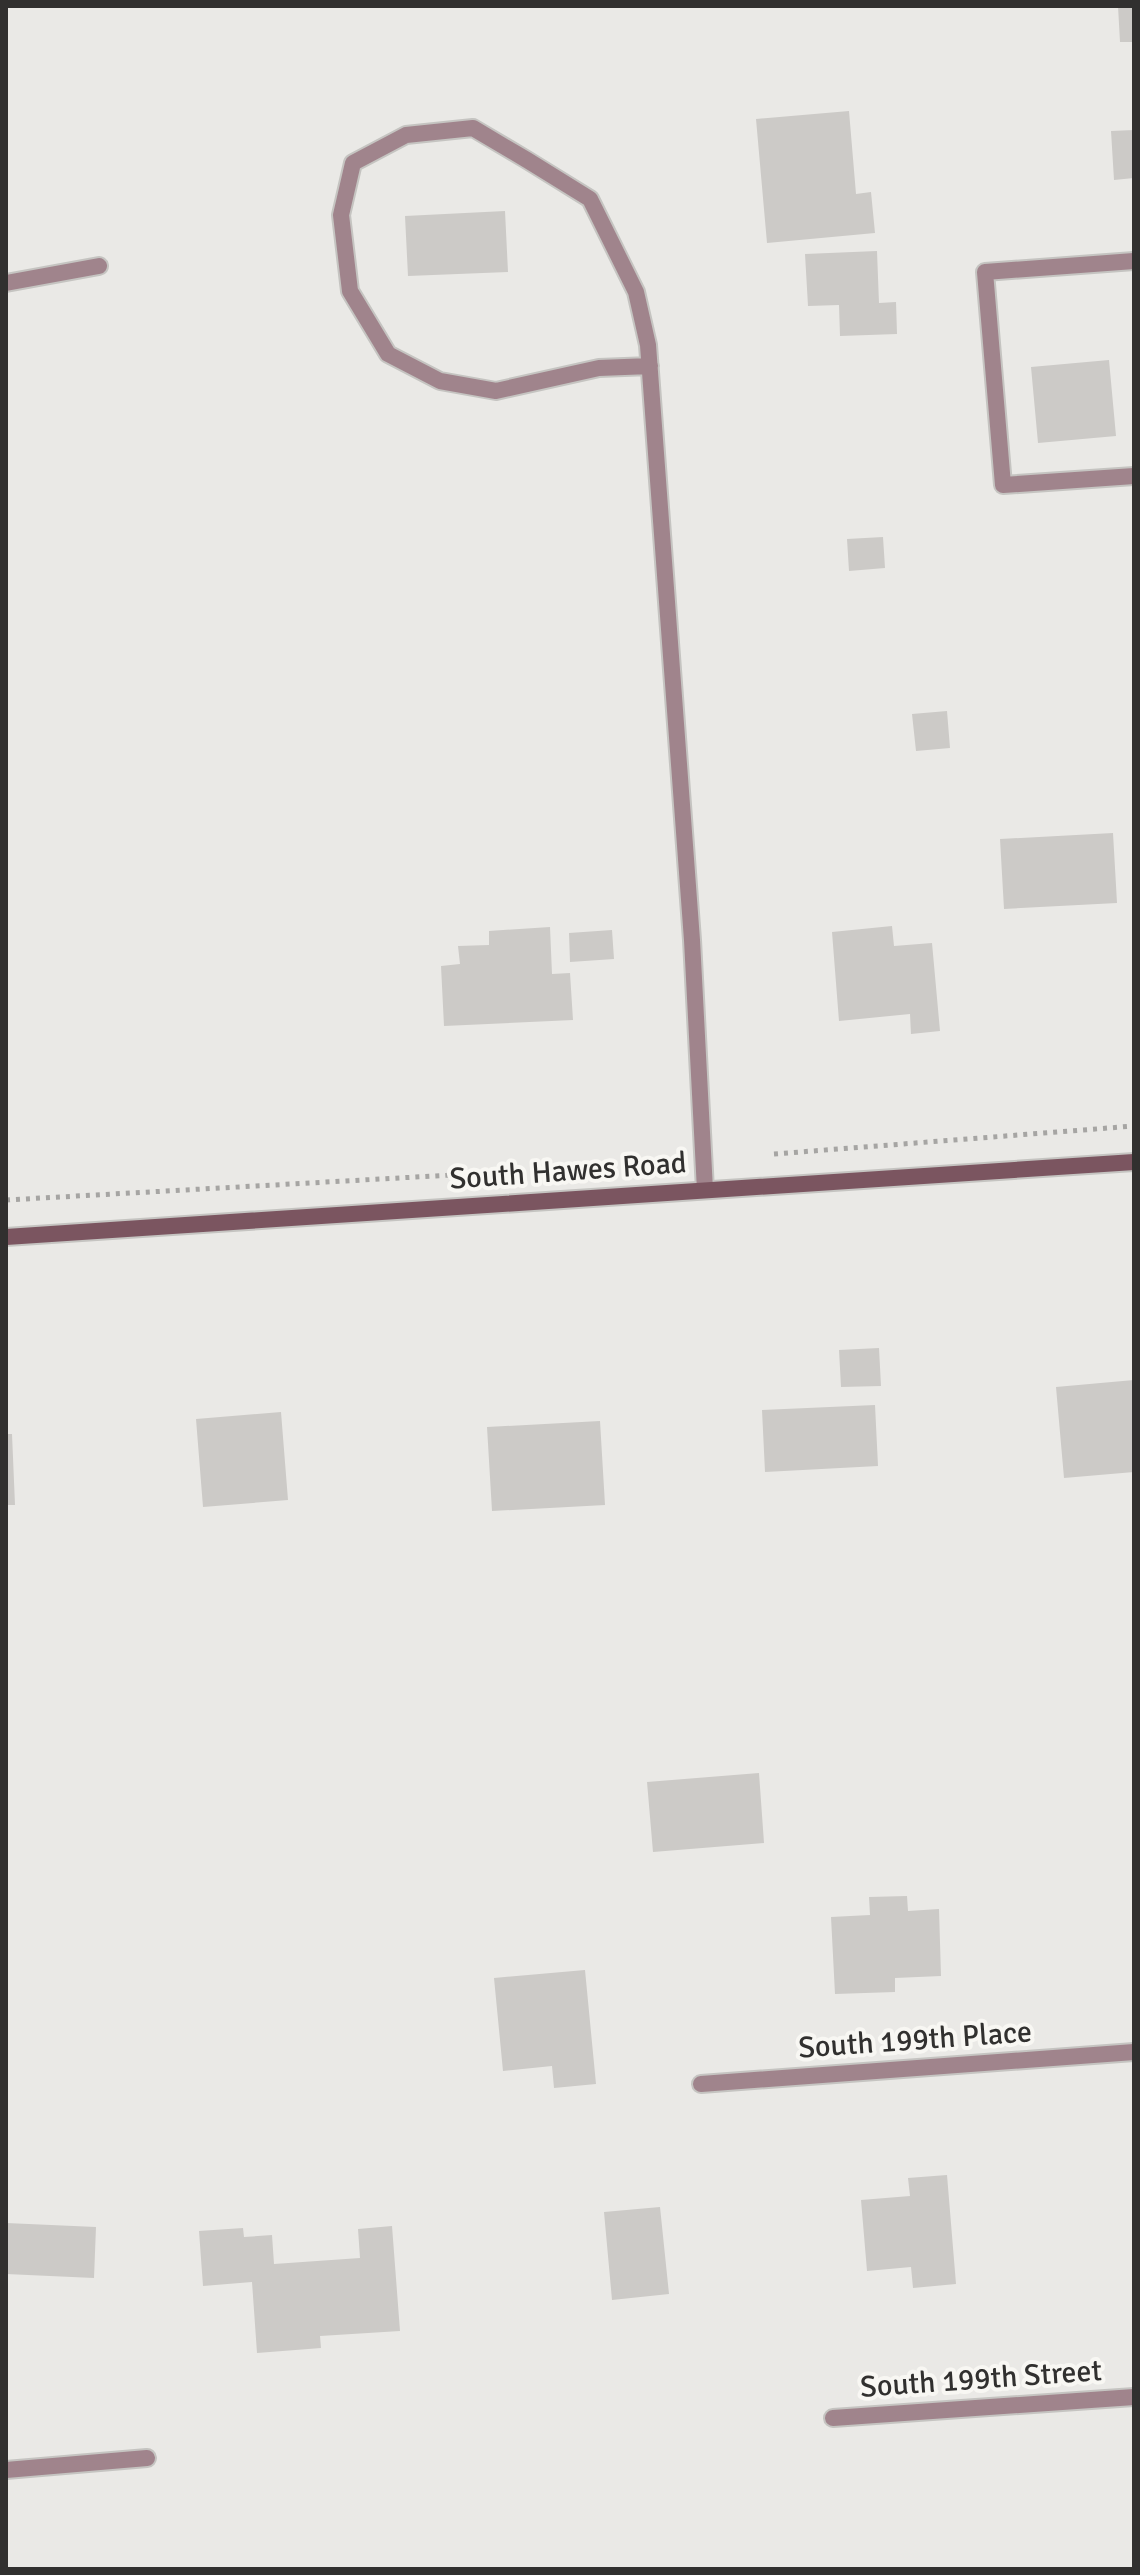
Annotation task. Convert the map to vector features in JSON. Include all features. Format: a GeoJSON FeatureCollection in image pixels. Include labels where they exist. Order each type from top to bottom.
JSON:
{"type":"FeatureCollection","features":[{"type":"Feature","properties":{"kind":"main road","name":"South Hawes Road"},"geometry":{"type":"LineString","coordinates":[[6,1237],[1134,1162]]}},
{"type":"Feature","properties":{"kind":"street"},"geometry":{"type":"LineString","coordinates":[[650,366],[599,368],[496,391],[440,381],[388,354],[350,291],[341,215],[353,163],[406,135],[473,128],[590,199],[636,292],[650,366],[692,940],[705,1190]]}},
{"type":"Feature","properties":{"kind":"street"},"geometry":{"type":"LineString","coordinates":[[1134,261],[985,272],[1003,485],[1134,476]]}},
{"type":"Feature","properties":{"kind":"street"},"geometry":{"type":"LineString","coordinates":[[6,283],[99,266]]}},
{"type":"Feature","properties":{"kind":"street","name":"South 199th Place"},"geometry":{"type":"LineString","coordinates":[[701,2084],[1134,2052]]}},
{"type":"Feature","properties":{"kind":"street","name":"South 199th Street"},"geometry":{"type":"LineString","coordinates":[[833,2418],[1134,2397]]}},
{"type":"Feature","properties":{"kind":"street"},"geometry":{"type":"LineString","coordinates":[[6,2470],[147,2458]]}},
{"type":"Feature","properties":{"kind":"path"},"geometry":{"type":"LineString","coordinates":[[767,1154],[1134,1126]]}},
{"type":"Feature","properties":{"kind":"path"},"geometry":{"type":"LineString","coordinates":[[6,1200],[452,1175]]}},
{"type":"Feature","properties":{"kind":"building"},"geometry":{"type":"Polygon","coordinates":[[[1118,6],[1134,6],[1134,42],[1120,42],[1118,6]]]}},
{"type":"Feature","properties":{"kind":"building"},"geometry":{"type":"Polygon","coordinates":[[[849,111],[856,194],[871,192],[875,233],[767,243],[756,119],[849,111]]]}},
{"type":"Feature","properties":{"kind":"building"},"geometry":{"type":"Polygon","coordinates":[[[1134,130],[1134,178],[1114,180],[1111,131],[1134,130]]]}},
{"type":"Feature","properties":{"kind":"building"},"geometry":{"type":"Polygon","coordinates":[[[505,211],[508,272],[408,276],[405,216],[505,211]]]}},
{"type":"Feature","properties":{"kind":"building"},"geometry":{"type":"Polygon","coordinates":[[[877,251],[879,303],[896,302],[897,334],[840,336],[839,305],[808,306],[805,254],[877,251]]]}},
{"type":"Feature","properties":{"kind":"building"},"geometry":{"type":"Polygon","coordinates":[[[1109,360],[1116,436],[1038,443],[1031,367],[1109,360]]]}},
{"type":"Feature","properties":{"kind":"building"},"geometry":{"type":"Polygon","coordinates":[[[883,537],[885,568],[849,571],[847,539],[883,537]]]}},
{"type":"Feature","properties":{"kind":"building"},"geometry":{"type":"Polygon","coordinates":[[[947,711],[950,748],[916,751],[912,714],[947,711]]]}},
{"type":"Feature","properties":{"kind":"building"},"geometry":{"type":"Polygon","coordinates":[[[1113,833],[1117,903],[1004,909],[1000,839],[1113,833]]]}},
{"type":"Feature","properties":{"kind":"building"},"geometry":{"type":"Polygon","coordinates":[[[892,926],[894,946],[932,943],[940,1031],[911,1034],[910,1014],[839,1021],[832,932],[892,926]]]}},
{"type":"Feature","properties":{"kind":"building"},"geometry":{"type":"Polygon","coordinates":[[[550,927],[552,974],[570,973],[573,1020],[444,1026],[441,966],[460,964],[458,946],[489,945],[489,931],[550,927]]]}},
{"type":"Feature","properties":{"kind":"building"},"geometry":{"type":"Polygon","coordinates":[[[612,930],[614,959],[570,962],[569,933],[612,930]]]}},
{"type":"Feature","properties":{"kind":"building"},"geometry":{"type":"Polygon","coordinates":[[[879,1348],[881,1386],[841,1387],[839,1350],[879,1348]]]}},
{"type":"Feature","properties":{"kind":"building"},"geometry":{"type":"Polygon","coordinates":[[[1134,1380],[1134,1472],[1064,1478],[1056,1387],[1134,1380]]]}},
{"type":"Feature","properties":{"kind":"building"},"geometry":{"type":"Polygon","coordinates":[[[875,1405],[878,1466],[765,1472],[762,1410],[875,1405]]]}},
{"type":"Feature","properties":{"kind":"building"},"geometry":{"type":"Polygon","coordinates":[[[281,1412],[288,1500],[203,1507],[196,1419],[281,1412]]]}},
{"type":"Feature","properties":{"kind":"building"},"geometry":{"type":"Polygon","coordinates":[[[600,1421],[605,1505],[492,1511],[487,1427],[600,1421]]]}},
{"type":"Feature","properties":{"kind":"building"},"geometry":{"type":"Polygon","coordinates":[[[6,1434],[12,1434],[15,1505],[6,1505],[6,1434]]]}},
{"type":"Feature","properties":{"kind":"building"},"geometry":{"type":"Polygon","coordinates":[[[759,1773],[764,1843],[653,1852],[647,1782],[759,1773]]]}},
{"type":"Feature","properties":{"kind":"building"},"geometry":{"type":"Polygon","coordinates":[[[907,1896],[908,1911],[939,1909],[941,1976],[895,1978],[895,1992],[835,1994],[831,1917],[870,1915],[869,1897],[907,1896]]]}},
{"type":"Feature","properties":{"kind":"building"},"geometry":{"type":"Polygon","coordinates":[[[585,1970],[596,2084],[554,2088],[552,2066],[503,2071],[494,1978],[585,1970]]]}},
{"type":"Feature","properties":{"kind":"building"},"geometry":{"type":"Polygon","coordinates":[[[947,2175],[956,2284],[913,2288],[911,2267],[867,2271],[861,2200],[910,2196],[908,2178],[947,2175]]]}},
{"type":"Feature","properties":{"kind":"building"},"geometry":{"type":"Polygon","coordinates":[[[660,2207],[669,2294],[612,2300],[604,2212],[660,2207]]]}},
{"type":"Feature","properties":{"kind":"building"},"geometry":{"type":"Polygon","coordinates":[[[6,2223],[96,2227],[94,2278],[6,2274],[6,2223]]]}},
{"type":"Feature","properties":{"kind":"building"},"geometry":{"type":"Polygon","coordinates":[[[392,2226],[400,2331],[320,2336],[321,2348],[257,2353],[252,2282],[203,2286],[199,2231],[243,2228],[244,2237],[272,2235],[274,2264],[360,2258],[358,2229],[392,2226]]]}}]}
